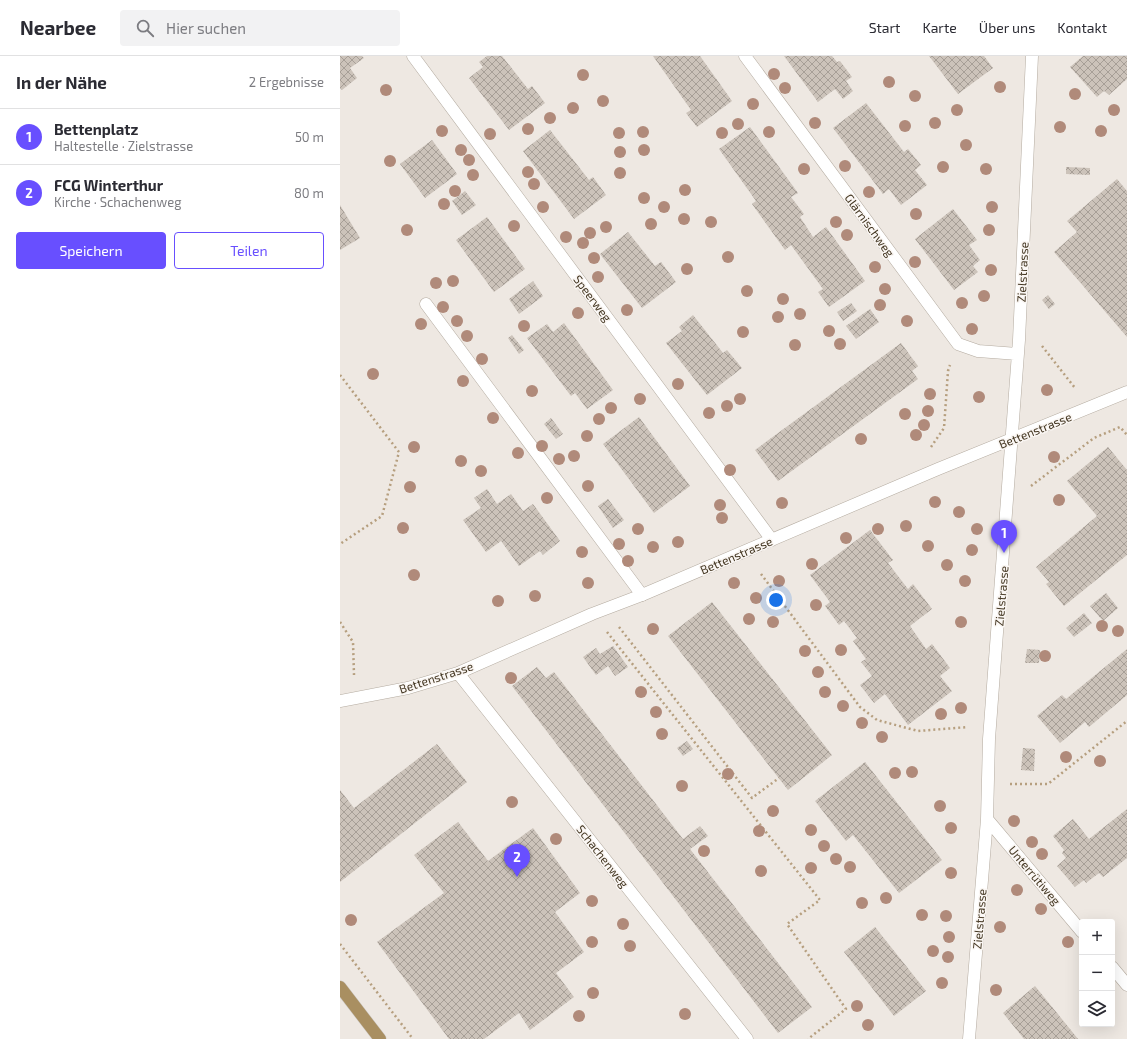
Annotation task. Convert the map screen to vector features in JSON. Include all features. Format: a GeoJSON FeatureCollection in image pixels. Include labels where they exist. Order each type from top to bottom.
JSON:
{"type":"FeatureCollection","features":[{"type":"Feature","properties":{"kind":"main road"},"geometry":{"type":"LineString","coordinates":[[340,987],[380,1039]]}},
{"type":"Feature","properties":{"kind":"street","name":"Speerweg"},"geometry":{"type":"LineString","coordinates":[[413,56],[772,540]]}},
{"type":"Feature","properties":{"kind":"street","name":"Glärnischweg"},"geometry":{"type":"LineString","coordinates":[[745,56],[958,344]]}},
{"type":"Feature","properties":{"kind":"street","name":"Zielstrasse"},"geometry":{"type":"LineString","coordinates":[[969,1039],[987,819],[989,739],[1018,354],[1032,56]]}},
{"type":"Feature","properties":{"kind":"street"},"geometry":{"type":"LineString","coordinates":[[426,304],[642,595]]}},
{"type":"Feature","properties":{"kind":"street"},"geometry":{"type":"LineString","coordinates":[[958,344],[978,351],[1018,354]]}},
{"type":"Feature","properties":{"kind":"street","name":"Bettenstrasse"},"geometry":{"type":"LineString","coordinates":[[340,700],[408,688],[458,673],[592,614],[642,595],[1127,392]]}},
{"type":"Feature","properties":{"kind":"street","name":"Schachenweg"},"geometry":{"type":"LineString","coordinates":[[458,673],[747,1039]]}},
{"type":"Feature","properties":{"kind":"street","name":"Unterrütiweg"},"geometry":{"type":"LineString","coordinates":[[987,819],[1079,928]]}},
{"type":"Feature","properties":{"kind":"street"},"geometry":{"type":"LineString","coordinates":[[1115,971],[1127,985]]}},
{"type":"Feature","properties":{"kind":"path"},"geometry":{"type":"LineString","coordinates":[[1037,340],[1075,388]]}},
{"type":"Feature","properties":{"kind":"path"},"geometry":{"type":"LineString","coordinates":[[929,450],[944,428],[948,371],[958,344]]}},
{"type":"Feature","properties":{"kind":"path"},"geometry":{"type":"LineString","coordinates":[[340,375],[399,452],[382,516],[340,544]]}},
{"type":"Feature","properties":{"kind":"path"},"geometry":{"type":"LineString","coordinates":[[1032,486],[1094,438],[1120,427],[1127,435]]}},
{"type":"Feature","properties":{"kind":"path"},"geometry":{"type":"LineString","coordinates":[[761,574],[860,707],[877,720],[918,731],[972,726]]}},
{"type":"Feature","properties":{"kind":"path"},"geometry":{"type":"LineString","coordinates":[[605,609],[752,798],[779,778]]}},
{"type":"Feature","properties":{"kind":"path"},"geometry":{"type":"LineString","coordinates":[[592,614],[820,900],[787,924],[846,1009],[808,1039]]}},
{"type":"Feature","properties":{"kind":"path"},"geometry":{"type":"LineString","coordinates":[[340,622],[353,642],[354,678]]}},
{"type":"Feature","properties":{"kind":"path"},"geometry":{"type":"LineString","coordinates":[[1010,784],[1048,784],[1127,721]]}},
{"type":"Feature","properties":{"kind":"path"},"geometry":{"type":"LineString","coordinates":[[340,944],[413,1039]]}},
{"type":"Feature","properties":{"kind":"building"},"geometry":{"type":"Polygon","coordinates":[[[340,56],[362,56],[364,58],[350,68],[357,78],[342,90],[340,88],[340,56]]]}},
{"type":"Feature","properties":{"kind":"building"},"geometry":{"type":"Polygon","coordinates":[[[487,56],[502,56],[528,89],[532,86],[545,103],[509,130],[469,78],[483,67],[479,62],[487,56]]]}},
{"type":"Feature","properties":{"kind":"building"},"geometry":{"type":"Polygon","coordinates":[[[653,56],[700,56],[732,101],[697,127],[686,113],[691,110],[653,56]]]}},
{"type":"Feature","properties":{"kind":"building"},"geometry":{"type":"Polygon","coordinates":[[[784,56],[832,56],[837,62],[840,61],[852,77],[846,81],[853,91],[843,99],[835,89],[818,102],[784,56]]]}},
{"type":"Feature","properties":{"kind":"building"},"geometry":{"type":"Polygon","coordinates":[[[929,56],[984,56],[993,68],[958,94],[929,56]]]}},
{"type":"Feature","properties":{"kind":"building"},"geometry":{"type":"Polygon","coordinates":[[[1083,56],[1127,56],[1127,79],[1109,95],[1104,91],[1097,97],[1070,67],[1083,56]]]}},
{"type":"Feature","properties":{"kind":"building"},"geometry":{"type":"Polygon","coordinates":[[[866,103],[904,152],[908,149],[921,165],[915,170],[927,185],[901,205],[889,189],[883,194],[833,128],[866,103]]]}},
{"type":"Feature","properties":{"kind":"building"},"geometry":{"type":"Polygon","coordinates":[[[750,127],[798,193],[791,197],[804,214],[800,217],[813,237],[826,227],[865,281],[829,307],[818,292],[823,289],[791,245],[785,250],[752,204],[756,201],[719,149],[750,127]]]}},
{"type":"Feature","properties":{"kind":"building"},"geometry":{"type":"Polygon","coordinates":[[[550,130],[589,180],[593,177],[606,195],[574,219],[523,151],[550,130]]]}},
{"type":"Feature","properties":{"kind":"building"},"geometry":{"type":"Polygon","coordinates":[[[432,140],[457,174],[425,198],[400,164],[432,140]]]}},
{"type":"Feature","properties":{"kind":"building"},"geometry":{"type":"Polygon","coordinates":[[[1066,167],[1090,168],[1090,175],[1066,174],[1066,167]]]}},
{"type":"Feature","properties":{"kind":"building"},"geometry":{"type":"Polygon","coordinates":[[[1117,179],[1127,191],[1127,337],[1054,252],[1077,232],[1067,221],[1117,179]]]}},
{"type":"Feature","properties":{"kind":"building"},"geometry":{"type":"Polygon","coordinates":[[[465,191],[476,205],[462,215],[452,201],[465,191]]]}},
{"type":"Feature","properties":{"kind":"building"},"geometry":{"type":"Polygon","coordinates":[[[340,205],[360,238],[340,250],[340,205]]]}},
{"type":"Feature","properties":{"kind":"building"},"geometry":{"type":"Polygon","coordinates":[[[953,209],[977,240],[969,245],[980,260],[973,266],[978,272],[954,290],[915,239],[953,209]]]}},
{"type":"Feature","properties":{"kind":"building"},"geometry":{"type":"Polygon","coordinates":[[[487,217],[525,269],[494,292],[456,240],[487,217]]]}},
{"type":"Feature","properties":{"kind":"building"},"geometry":{"type":"Polygon","coordinates":[[[628,232],[655,266],[661,262],[676,282],[642,308],[600,254],[628,232]]]}},
{"type":"Feature","properties":{"kind":"building"},"geometry":{"type":"Polygon","coordinates":[[[533,281],[543,296],[519,314],[509,299],[533,281]]]}},
{"type":"Feature","properties":{"kind":"building"},"geometry":{"type":"Polygon","coordinates":[[[1048,295],[1055,304],[1049,309],[1042,300],[1048,295]]]}},
{"type":"Feature","properties":{"kind":"building"},"geometry":{"type":"Polygon","coordinates":[[[851,303],[857,311],[843,321],[837,312],[851,303]]]}},
{"type":"Feature","properties":{"kind":"building"},"geometry":{"type":"Polygon","coordinates":[[[870,309],[879,322],[856,339],[846,326],[870,309]]]}},
{"type":"Feature","properties":{"kind":"building"},"geometry":{"type":"Polygon","coordinates":[[[693,315],[723,353],[727,350],[742,368],[707,395],[666,343],[682,331],[679,327],[693,315]]]}},
{"type":"Feature","properties":{"kind":"building"},"geometry":{"type":"Polygon","coordinates":[[[564,323],[613,390],[587,409],[575,393],[571,396],[527,338],[547,324],[553,332],[564,323]]]}},
{"type":"Feature","properties":{"kind":"building"},"geometry":{"type":"Polygon","coordinates":[[[512,335],[524,350],[519,354],[508,338],[512,335]]]}},
{"type":"Feature","properties":{"kind":"building"},"geometry":{"type":"Polygon","coordinates":[[[901,343],[918,366],[912,371],[918,379],[778,481],[755,450],[901,343]]]}},
{"type":"Feature","properties":{"kind":"building"},"geometry":{"type":"Polygon","coordinates":[[[639,417],[690,486],[654,513],[603,444],[639,417]]]}},
{"type":"Feature","properties":{"kind":"building"},"geometry":{"type":"Polygon","coordinates":[[[551,418],[563,434],[556,439],[544,424],[551,418]]]}},
{"type":"Feature","properties":{"kind":"building"},"geometry":{"type":"Polygon","coordinates":[[[1108,447],[1127,470],[1127,555],[1064,606],[1046,584],[1049,582],[1036,567],[1097,516],[1067,481],[1108,447]]]}},
{"type":"Feature","properties":{"kind":"building"},"geometry":{"type":"Polygon","coordinates":[[[487,489],[497,504],[511,494],[523,511],[533,504],[560,541],[543,555],[540,551],[519,566],[501,541],[486,552],[463,520],[481,508],[474,498],[487,489]]]}},
{"type":"Feature","properties":{"kind":"building"},"geometry":{"type":"Polygon","coordinates":[[[608,499],[624,520],[613,528],[598,506],[608,499]]]}},
{"type":"Feature","properties":{"kind":"building"},"geometry":{"type":"Polygon","coordinates":[[[870,530],[893,560],[888,563],[908,589],[913,584],[932,609],[910,626],[926,649],[932,644],[950,668],[940,676],[952,691],[908,725],[885,694],[874,703],[860,685],[872,676],[861,662],[866,659],[853,641],[857,638],[844,621],[839,625],[825,606],[830,602],[810,575],[870,530]]]}},
{"type":"Feature","properties":{"kind":"building"},"geometry":{"type":"Polygon","coordinates":[[[1106,593],[1118,608],[1103,621],[1090,606],[1106,593]]]}},
{"type":"Feature","properties":{"kind":"building"},"geometry":{"type":"Polygon","coordinates":[[[712,602],[832,755],[788,790],[668,636],[712,602]]]}},
{"type":"Feature","properties":{"kind":"building"},"geometry":{"type":"Polygon","coordinates":[[[1084,613],[1092,623],[1074,637],[1066,628],[1084,613]]]}},
{"type":"Feature","properties":{"kind":"building"},"geometry":{"type":"Polygon","coordinates":[[[613,646],[628,667],[615,676],[608,666],[596,675],[583,657],[596,648],[600,654],[613,646]]]}},
{"type":"Feature","properties":{"kind":"building"},"geometry":{"type":"Polygon","coordinates":[[[1027,649],[1040,650],[1039,663],[1025,663],[1027,649]]]}},
{"type":"Feature","properties":{"kind":"building"},"geometry":{"type":"Polygon","coordinates":[[[1127,649],[1127,695],[1089,727],[1085,722],[1060,743],[1037,716],[1062,695],[1066,699],[1127,649]]]}},
{"type":"Feature","properties":{"kind":"building"},"geometry":{"type":"Polygon","coordinates":[[[537,667],[546,678],[554,672],[683,839],[700,826],[708,836],[690,849],[812,1007],[778,1033],[512,686],[537,667]]]}},
{"type":"Feature","properties":{"kind":"building"},"geometry":{"type":"Polygon","coordinates":[[[687,741],[693,749],[683,756],[677,748],[687,741]]]}},
{"type":"Feature","properties":{"kind":"building"},"geometry":{"type":"Polygon","coordinates":[[[437,744],[467,782],[340,882],[340,790],[354,808],[437,744]]]}},
{"type":"Feature","properties":{"kind":"building"},"geometry":{"type":"Polygon","coordinates":[[[1023,748],[1035,749],[1034,771],[1021,770],[1023,748]]]}},
{"type":"Feature","properties":{"kind":"building"},"geometry":{"type":"Polygon","coordinates":[[[865,762],[942,860],[899,893],[853,835],[846,841],[815,801],[865,762]]]}},
{"type":"Feature","properties":{"kind":"building"},"geometry":{"type":"Polygon","coordinates":[[[1127,809],[1127,858],[1103,877],[1099,873],[1086,883],[1084,880],[1075,887],[1057,866],[1066,858],[1062,853],[1064,850],[1053,836],[1073,819],[1089,839],[1127,809]]]}},
{"type":"Feature","properties":{"kind":"building"},"geometry":{"type":"Polygon","coordinates":[[[458,822],[488,861],[533,828],[580,893],[555,912],[584,952],[556,973],[574,997],[530,1030],[519,1013],[484,1039],[449,1039],[377,942],[444,893],[414,855],[458,822]]]}},
{"type":"Feature","properties":{"kind":"building"},"geometry":{"type":"Polygon","coordinates":[[[875,927],[926,991],[894,1016],[844,952],[875,927]]]}},
{"type":"Feature","properties":{"kind":"building"},"geometry":{"type":"Polygon","coordinates":[[[1035,986],[1078,1039],[1024,1039],[1003,1013],[1035,986]]]}},
{"type":"Feature","properties":{"kind":"place","name":"Bettenplatz"},"geometry":{"type":"Point","coordinates":[1004,553]}},
{"type":"Feature","properties":{"kind":"place","name":"FCG Winterthur"},"geometry":{"type":"Point","coordinates":[517,877]}}]}
